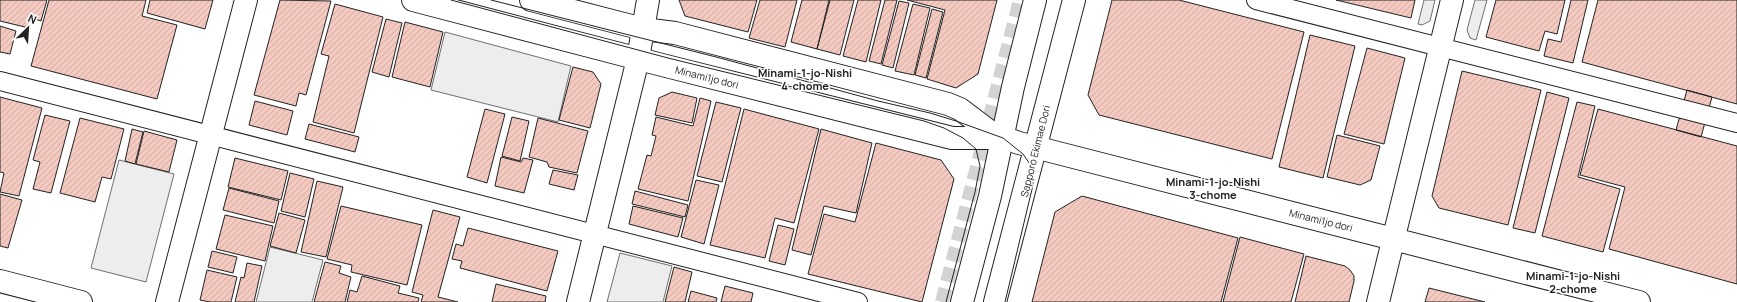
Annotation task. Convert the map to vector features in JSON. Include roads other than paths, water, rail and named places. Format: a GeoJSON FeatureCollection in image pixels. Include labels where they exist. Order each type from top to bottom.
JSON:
{"type":"FeatureCollection","features":[{"type":"Feature","properties":{"kind":"main road"},"geometry":{"type":"LineString","coordinates":[[167,302],[246,0]]}},
{"type":"Feature","properties":{"kind":"main road","name":"Minami1jo dori"},"geometry":{"type":"LineString","coordinates":[[413,0],[638,59],[952,138],[1003,138]]}},
{"type":"Feature","properties":{"kind":"main road","name":"Minami1jo dori"},"geometry":{"type":"LineString","coordinates":[[531,0],[642,29],[675,33],[948,104],[960,109],[993,134],[1003,138],[1639,302]]}},
{"type":"Feature","properties":{"kind":"main road"},"geometry":{"type":"LineString","coordinates":[[578,302],[638,59],[648,0]]}},
{"type":"Feature","properties":{"kind":"main road"},"geometry":{"type":"LineString","coordinates":[[962,302],[990,196],[1034,0]]}},
{"type":"Feature","properties":{"kind":"main road","name":"Sapporo Ekimae Dori"},"geometry":{"type":"LineString","coordinates":[[995,302],[1074,0]]}},
{"type":"Feature","properties":{"kind":"main road"},"geometry":{"type":"LineString","coordinates":[[1378,302],[1452,0]]}},
{"type":"Feature","properties":{"kind":"main road"},"geometry":{"type":"LineString","coordinates":[[0,281],[82,302]]}},
{"type":"Feature","properties":{"kind":"street"},"geometry":{"type":"LineString","coordinates":[[1256,0],[1737,123]]}},
{"type":"Feature","properties":{"kind":"street"},"geometry":{"type":"LineString","coordinates":[[0,81],[858,302]]}},
{"type":"Feature","properties":{"kind":"tunnel"},"geometry":{"type":"LineString","coordinates":[[942,302],[1020,0]]}},
{"type":"Feature","properties":{"kind":"tram line"},"geometry":{"type":"LineString","coordinates":[[451,0],[668,58],[924,121],[944,128],[963,138],[976,149],[980,166],[975,192],[946,302]]}},
{"type":"Feature","properties":{"kind":"tram line"},"geometry":{"type":"LineString","coordinates":[[491,0],[720,58],[878,101],[930,113],[1003,138],[1023,154],[1032,167],[1033,185],[1005,302]]}},
{"type":"Feature","properties":{"kind":"district","name":"Minami-1-jo-Nishi 4-chome"},"geometry":{"type":"Point","coordinates":[805,79]}},
{"type":"Feature","properties":{"kind":"district","name":"Minami-1-jo-Nishi 3-chome"},"geometry":{"type":"Point","coordinates":[1213,188]}},
{"type":"Feature","properties":{"kind":"district","name":"Minami-1-jo-Nishi 2-chome"},"geometry":{"type":"Point","coordinates":[1573,282]}}]}
